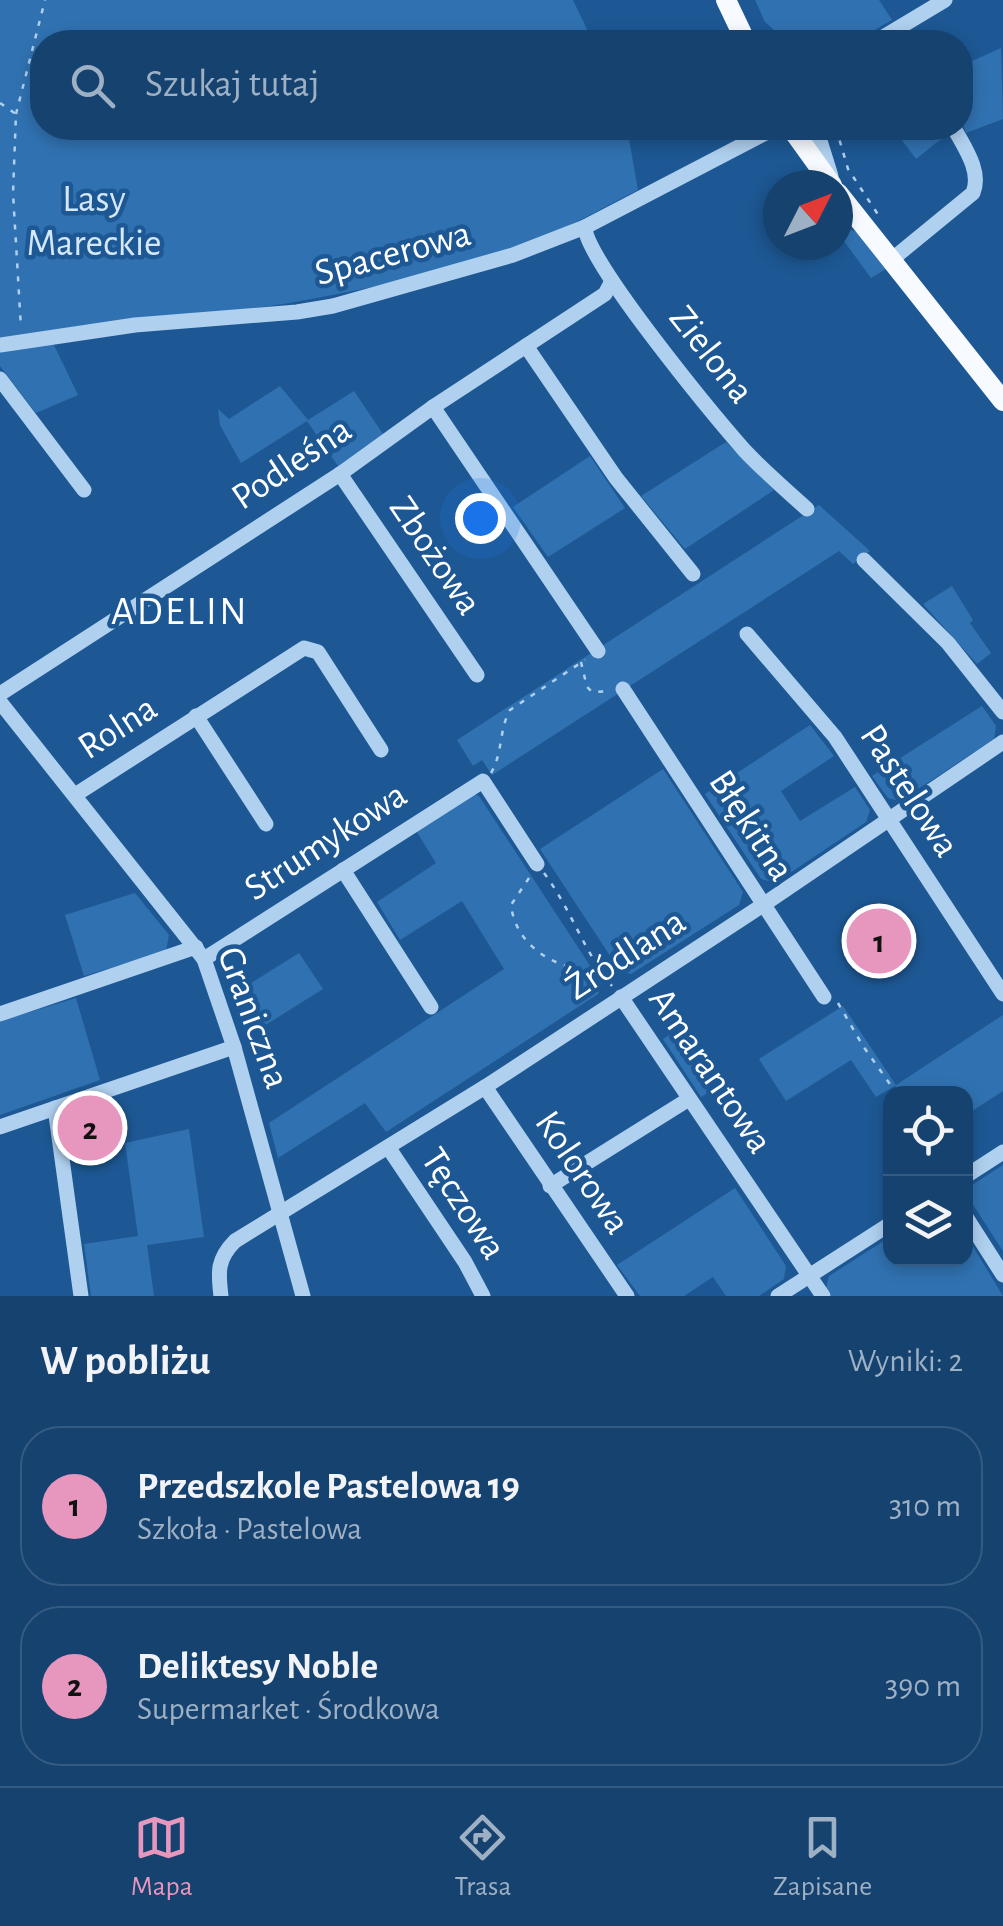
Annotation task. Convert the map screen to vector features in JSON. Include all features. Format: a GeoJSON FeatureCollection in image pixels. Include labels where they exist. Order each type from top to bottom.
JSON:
{"type":"FeatureCollection","features":[{"type":"Feature","properties":{"kind":"main road"},"geometry":{"type":"LineString","coordinates":[[726,0],[740,30]]}},
{"type":"Feature","properties":{"kind":"main road"},"geometry":{"type":"LineString","coordinates":[[800,140],[822,170]]}},
{"type":"Feature","properties":{"kind":"main road"},"geometry":{"type":"LineString","coordinates":[[853,212],[1003,401]]}},
{"type":"Feature","properties":{"kind":"street"},"geometry":{"type":"LineString","coordinates":[[895,30],[945,0]]}},
{"type":"Feature","properties":{"kind":"street","name":"Spacerowa"},"geometry":{"type":"LineString","coordinates":[[0,345],[334,306],[513,255],[585,227],[752,140]]}},
{"type":"Feature","properties":{"kind":"street"},"geometry":{"type":"LineString","coordinates":[[820,140],[829,170]]}},
{"type":"Feature","properties":{"kind":"street"},"geometry":{"type":"LineString","coordinates":[[890,260],[973,193],[977,184],[974,168],[960,140]]}},
{"type":"Feature","properties":{"kind":"street","name":"Zielona"},"geometry":{"type":"LineString","coordinates":[[585,227],[585,238],[612,281],[747,453],[807,509]]}},
{"type":"Feature","properties":{"kind":"street","name":"Podleśna"},"geometry":{"type":"LineString","coordinates":[[0,694],[340,474],[433,407],[605,294],[612,281]]}},
{"type":"Feature","properties":{"kind":"street"},"geometry":{"type":"LineString","coordinates":[[526,346],[616,478],[693,574]]}},
{"type":"Feature","properties":{"kind":"street"},"geometry":{"type":"LineString","coordinates":[[0,379],[84,490]]}},
{"type":"Feature","properties":{"kind":"street"},"geometry":{"type":"LineString","coordinates":[[433,407],[598,651]]}},
{"type":"Feature","properties":{"kind":"street","name":"Zbożowa"},"geometry":{"type":"LineString","coordinates":[[340,474],[477,675]]}},
{"type":"Feature","properties":{"kind":"street"},"geometry":{"type":"LineString","coordinates":[[864,560],[948,642],[1003,712]]}},
{"type":"Feature","properties":{"kind":"street","name":"Pastelowa"},"geometry":{"type":"LineString","coordinates":[[747,634],[835,738],[1003,994]]}},
{"type":"Feature","properties":{"kind":"street","name":"Rolna"},"geometry":{"type":"LineString","coordinates":[[75,794],[299,650],[310,648],[318,652],[380,750]]}},
{"type":"Feature","properties":{"kind":"street","name":"Błękitna"},"geometry":{"type":"LineString","coordinates":[[622,690],[824,997]]}},
{"type":"Feature","properties":{"kind":"street","name":"Graniczna"},"geometry":{"type":"LineString","coordinates":[[0,702],[200,953],[234,1047],[302,1296]]}},
{"type":"Feature","properties":{"kind":"street","name":"Rolna"},"geometry":{"type":"LineString","coordinates":[[196,716],[266,824]]}},
{"type":"Feature","properties":{"kind":"street","name":"Źródlana"},"geometry":{"type":"LineString","coordinates":[[222,1296],[218,1270],[226,1250],[236,1241],[485,1086],[763,905],[1003,742]]}},
{"type":"Feature","properties":{"kind":"street"},"geometry":{"type":"LineString","coordinates":[[483,781],[537,864]]}},
{"type":"Feature","properties":{"kind":"street","name":"Strumykowa"},"geometry":{"type":"LineString","coordinates":[[0,1014],[200,953],[344,870],[483,781]]}},
{"type":"Feature","properties":{"kind":"street"},"geometry":{"type":"LineString","coordinates":[[344,870],[431,1007]]}},
{"type":"Feature","properties":{"kind":"street","name":"Amarantowa"},"geometry":{"type":"LineString","coordinates":[[621,997],[822,1296]]}},
{"type":"Feature","properties":{"kind":"street"},"geometry":{"type":"LineString","coordinates":[[0,1127],[234,1047]]}},
{"type":"Feature","properties":{"kind":"street","name":"Kolorowa"},"geometry":{"type":"LineString","coordinates":[[485,1086],[627,1296]]}},
{"type":"Feature","properties":{"kind":"street"},"geometry":{"type":"LineString","coordinates":[[550,1186],[689,1099]]}},
{"type":"Feature","properties":{"kind":"street"},"geometry":{"type":"LineString","coordinates":[[55,1108],[81,1296]]}},
{"type":"Feature","properties":{"kind":"street","name":"Tęczowa"},"geometry":{"type":"LineString","coordinates":[[388,1147],[484,1296]]}},
{"type":"Feature","properties":{"kind":"street"},"geometry":{"type":"LineString","coordinates":[[973,1171],[1003,1152]]}},
{"type":"Feature","properties":{"kind":"street"},"geometry":{"type":"LineString","coordinates":[[973,1227],[1003,1274]]}},
{"type":"Feature","properties":{"kind":"street"},"geometry":{"type":"LineString","coordinates":[[778,1296],[883,1229]]}},
{"type":"Feature","properties":{"kind":"path"},"geometry":{"type":"LineString","coordinates":[[37,30],[44,0]]}},
{"type":"Feature","properties":{"kind":"path"},"geometry":{"type":"LineString","coordinates":[[24,340],[13,193],[16,114],[30,57]]}},
{"type":"Feature","properties":{"kind":"path"},"geometry":{"type":"LineString","coordinates":[[0,103],[16,114]]}},
{"type":"Feature","properties":{"kind":"path"},"geometry":{"type":"LineString","coordinates":[[839,140],[846,164]]}},
{"type":"Feature","properties":{"kind":"path"},"geometry":{"type":"LineString","coordinates":[[483,781],[494,770],[510,710],[598,651]]}},
{"type":"Feature","properties":{"kind":"path"},"geometry":{"type":"LineString","coordinates":[[582,662],[587,687],[592,692],[622,690]]}},
{"type":"Feature","properties":{"kind":"path"},"geometry":{"type":"LineString","coordinates":[[537,864],[511,905],[512,915],[532,949],[552,963],[573,968]]}},
{"type":"Feature","properties":{"kind":"path","name":"Amarantowa"},"geometry":{"type":"LineString","coordinates":[[537,864],[563,898],[596,966],[621,997]]}},
{"type":"Feature","properties":{"kind":"path"},"geometry":{"type":"LineString","coordinates":[[824,997],[835,998],[892,1086]]}},
{"type":"Feature","properties":{"kind":"green space","name":"Lasy Mareckie"},"geometry":{"type":"Polygon","coordinates":[[[0,0],[573,0],[587,30],[30,30],[30,140],[629,140],[638,190],[536,240],[405,280],[271,306],[0,341],[0,0]]]}},
{"type":"Feature","properties":{"kind":"green space"},"geometry":{"type":"Polygon","coordinates":[[[755,0],[879,0],[892,20],[875,30],[774,30],[765,22],[755,0]]]}},
{"type":"Feature","properties":{"kind":"green space"},"geometry":{"type":"Polygon","coordinates":[[[1001,48],[1003,119],[973,130],[973,61],[1001,48]]]}},
{"type":"Feature","properties":{"kind":"green space"},"geometry":{"type":"Polygon","coordinates":[[[902,140],[940,140],[916,159],[902,140]]]}},
{"type":"Feature","properties":{"kind":"green space"},"geometry":{"type":"Polygon","coordinates":[[[853,231],[886,269],[871,278],[853,253],[853,231]]]}},
{"type":"Feature","properties":{"kind":"green space"},"geometry":{"type":"Polygon","coordinates":[[[53,343],[78,395],[36,413],[0,366],[0,352],[53,343]]]}},
{"type":"Feature","properties":{"kind":"green space"},"geometry":{"type":"Polygon","coordinates":[[[280,386],[308,420],[354,391],[383,434],[338,466],[307,421],[241,463],[220,425],[218,409],[229,419],[280,386]]]}},
{"type":"Feature","properties":{"kind":"green space"},"geometry":{"type":"Polygon","coordinates":[[[726,442],[774,490],[685,549],[641,496],[726,442]]]}},
{"type":"Feature","properties":{"kind":"green space"},"geometry":{"type":"Polygon","coordinates":[[[590,456],[625,508],[548,557],[513,507],[590,456]]]}},
{"type":"Feature","properties":{"kind":"green space"},"geometry":{"type":"Polygon","coordinates":[[[819,505],[870,551],[853,564],[839,551],[492,775],[482,760],[473,766],[457,740],[819,505]]]}},
{"type":"Feature","properties":{"kind":"green space"},"geometry":{"type":"Polygon","coordinates":[[[952,586],[973,620],[970,623],[991,653],[977,664],[923,604],[952,586]]]}},
{"type":"Feature","properties":{"kind":"green space"},"geometry":{"type":"Polygon","coordinates":[[[982,706],[996,726],[994,739],[900,801],[888,798],[872,776],[982,706]]]}},
{"type":"Feature","properties":{"kind":"green space"},"geometry":{"type":"Polygon","coordinates":[[[810,725],[834,756],[781,791],[800,821],[855,787],[870,810],[866,822],[775,883],[761,879],[705,794],[810,725]]]}},
{"type":"Feature","properties":{"kind":"green space"},"geometry":{"type":"Polygon","coordinates":[[[663,769],[743,892],[739,905],[631,974],[620,971],[540,849],[663,769]]]}},
{"type":"Feature","properties":{"kind":"green space"},"geometry":{"type":"Polygon","coordinates":[[[470,793],[479,796],[602,984],[598,994],[386,1132],[365,1103],[278,1158],[269,1123],[504,969],[462,901],[400,940],[377,902],[436,863],[415,829],[470,793]]]}},
{"type":"Feature","properties":{"kind":"green space"},"geometry":{"type":"Polygon","coordinates":[[[135,893],[169,935],[166,951],[84,976],[65,915],[135,893]]]}},
{"type":"Feature","properties":{"kind":"green space"},"geometry":{"type":"Polygon","coordinates":[[[299,953],[323,989],[248,1036],[235,993],[299,953]]]}},
{"type":"Feature","properties":{"kind":"green space"},"geometry":{"type":"Polygon","coordinates":[[[76,998],[100,1080],[0,1115],[0,1021],[76,998]]]}},
{"type":"Feature","properties":{"kind":"green space"},"geometry":{"type":"Polygon","coordinates":[[[843,1006],[896,1085],[1003,1015],[1003,1091],[973,1110],[973,1086],[883,1086],[883,1093],[876,1097],[851,1060],[786,1101],[759,1059],[843,1006]]]}},
{"type":"Feature","properties":{"kind":"green space"},"geometry":{"type":"Polygon","coordinates":[[[687,1023],[726,1082],[701,1097],[663,1039],[687,1023]]]}},
{"type":"Feature","properties":{"kind":"green space"},"geometry":{"type":"Polygon","coordinates":[[[189,1129],[204,1237],[147,1245],[154,1296],[91,1296],[84,1244],[138,1236],[125,1143],[189,1129]]]}},
{"type":"Feature","properties":{"kind":"green space"},"geometry":{"type":"Polygon","coordinates":[[[1003,1165],[1003,1251],[973,1205],[973,1184],[1003,1165]]]}},
{"type":"Feature","properties":{"kind":"green space"},"geometry":{"type":"Polygon","coordinates":[[[735,1188],[786,1266],[784,1279],[759,1296],[726,1296],[713,1277],[684,1296],[640,1296],[617,1265],[735,1188]]]}},
{"type":"Feature","properties":{"kind":"green space"},"geometry":{"type":"Polygon","coordinates":[[[883,1241],[883,1266],[973,1266],[973,1247],[1003,1296],[831,1296],[826,1288],[829,1276],[883,1241]]]}},
{"type":"Feature","properties":{"kind":"place","name":"Przedszkole Pastelowa 19"},"geometry":{"type":"Point","coordinates":[879,941]}},
{"type":"Feature","properties":{"kind":"place","name":"Deliktesy Noble"},"geometry":{"type":"Point","coordinates":[90,1128]}},
{"type":"Feature","properties":{"kind":"district","name":"ADELIN"},"geometry":{"type":"Point","coordinates":[180,612]}}]}
